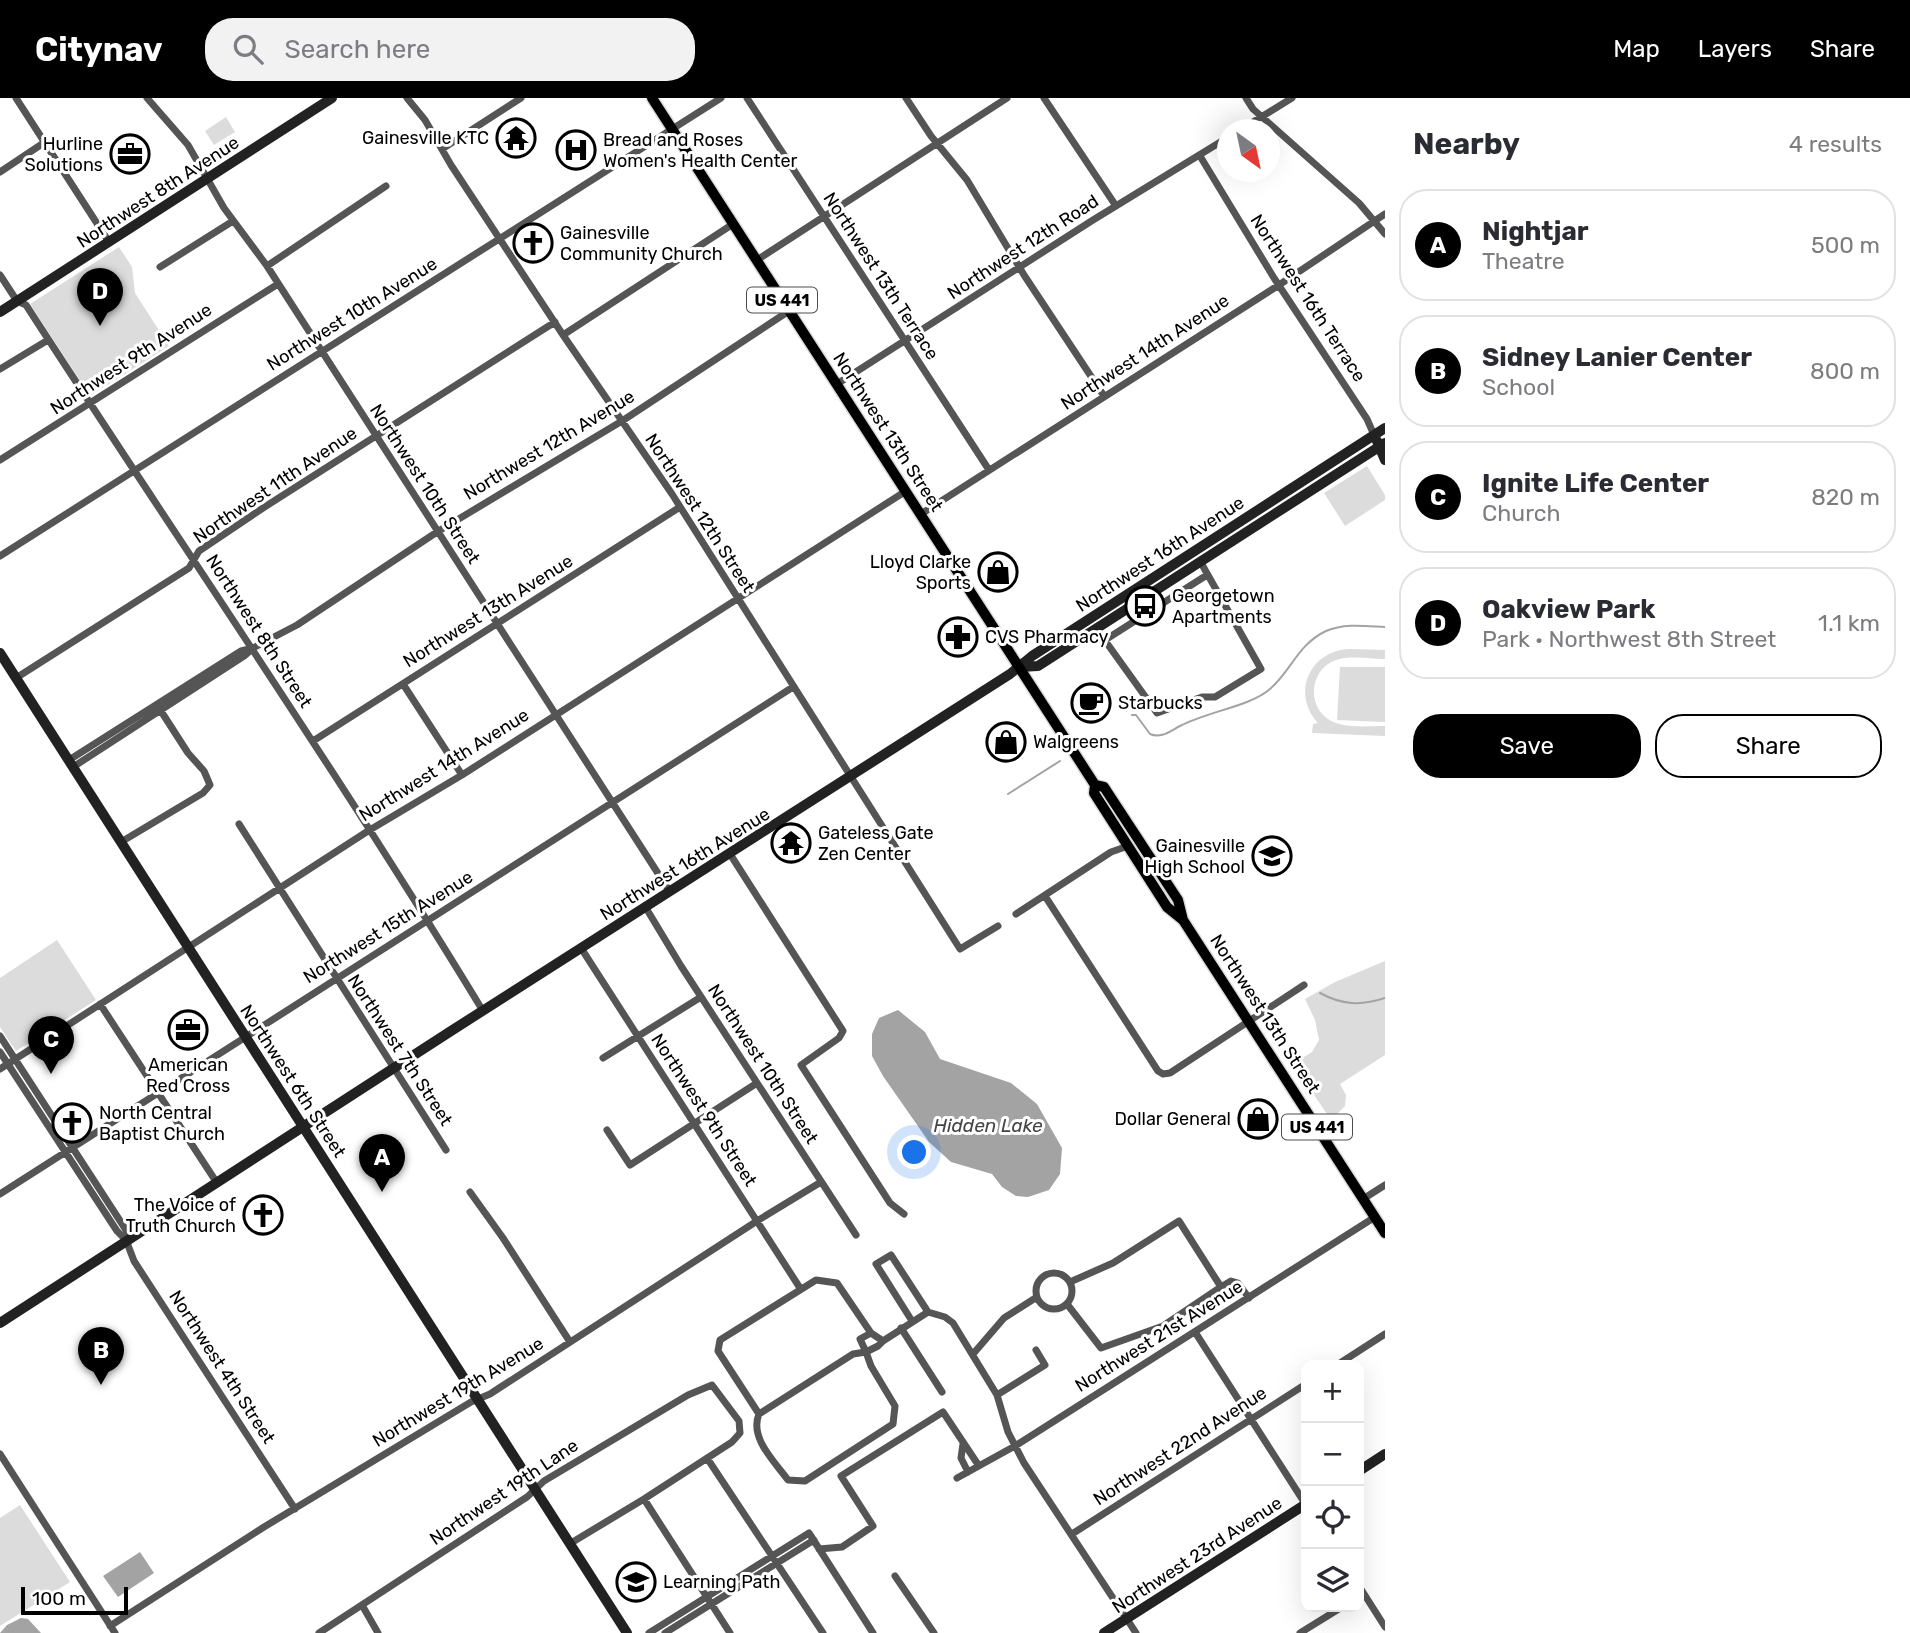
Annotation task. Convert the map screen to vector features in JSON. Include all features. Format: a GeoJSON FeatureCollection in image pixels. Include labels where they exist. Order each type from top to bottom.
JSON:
{"type":"FeatureCollection","features":[{"type":"Feature","properties":{"kind":"main road","name":"Northwest 8th Avenue"},"geometry":{"type":"LineString","coordinates":[[0,312],[332,98]]}},
{"type":"Feature","properties":{"kind":"main road","name":"Northwest 13th Street"},"geometry":{"type":"LineString","coordinates":[[652,98],[1020,667],[1095,785],[1094,793],[1126,843],[1167,906],[1183,920],[1385,1233]]}},
{"type":"Feature","properties":{"kind":"main road","name":"Northwest 16th Avenue"},"geometry":{"type":"LineString","coordinates":[[0,1323],[1020,667],[1032,656],[1385,428]]}},
{"type":"Feature","properties":{"kind":"main road","name":"Northwest 16th Terrace"},"geometry":{"type":"LineString","coordinates":[[1374,435],[1382,445],[1385,460]]}},
{"type":"Feature","properties":{"kind":"main road","name":"Northwest 16th Avenue"},"geometry":{"type":"LineString","coordinates":[[1020,667],[1038,666],[1382,445]]}},
{"type":"Feature","properties":{"kind":"main road"},"geometry":{"type":"LineString","coordinates":[[1261,508],[1266,519]]}},
{"type":"Feature","properties":{"kind":"main road"},"geometry":{"type":"LineString","coordinates":[[1195,550],[1200,561]]}},
{"type":"Feature","properties":{"kind":"main road","name":"Northwest 6th Street"},"geometry":{"type":"LineString","coordinates":[[0,653],[627,1633]]}},
{"type":"Feature","properties":{"kind":"main road","name":"Northwest 13th Street"},"geometry":{"type":"LineString","coordinates":[[1095,785],[1104,787],[1178,900],[1183,920]]}},
{"type":"Feature","properties":{"kind":"main road"},"geometry":{"type":"LineString","coordinates":[[1126,843],[1132,844],[1164,891],[1178,900]]}},
{"type":"Feature","properties":{"kind":"main road"},"geometry":{"type":"LineString","coordinates":[[1364,1468],[1385,1454]]}},
{"type":"Feature","properties":{"kind":"main road","name":"Northwest 23rd Avenue"},"geometry":{"type":"LineString","coordinates":[[1104,1633],[1301,1507]]}},
{"type":"Feature","properties":{"kind":"street"},"geometry":{"type":"LineString","coordinates":[[16,98],[109,242]]}},
{"type":"Feature","properties":{"kind":"street","name":"Northwest 10th Street"},"geometry":{"type":"LineString","coordinates":[[146,98],[175,128],[233,221],[267,266],[670,892]]}},
{"type":"Feature","properties":{"kind":"street","name":"Northwest 12th Street"},"geometry":{"type":"LineString","coordinates":[[407,98],[680,507],[960,949],[998,926]]}},
{"type":"Feature","properties":{"kind":"street"},"geometry":{"type":"LineString","coordinates":[[442,149],[521,98]]}},
{"type":"Feature","properties":{"kind":"street","name":"Northwest 10th Avenue"},"geometry":{"type":"LineString","coordinates":[[0,556],[721,98]]}},
{"type":"Feature","properties":{"kind":"street","name":"Northwest 13th Terrace"},"geometry":{"type":"LineString","coordinates":[[747,98],[989,470]]}},
{"type":"Feature","properties":{"kind":"street"},"geometry":{"type":"LineString","coordinates":[[906,98],[967,180],[1104,396]]}},
{"type":"Feature","properties":{"kind":"street"},"geometry":{"type":"LineString","coordinates":[[757,260],[1007,98]]}},
{"type":"Feature","properties":{"kind":"street"},"geometry":{"type":"LineString","coordinates":[[1044,98],[1115,206]]}},
{"type":"Feature","properties":{"kind":"street"},"geometry":{"type":"LineString","coordinates":[[1247,98],[1253,109],[1359,203],[1385,234]]}},
{"type":"Feature","properties":{"kind":"street"},"geometry":{"type":"LineString","coordinates":[[1256,119],[1292,98]]}},
{"type":"Feature","properties":{"kind":"street"},"geometry":{"type":"LineString","coordinates":[[0,172],[45,142]]}},
{"type":"Feature","properties":{"kind":"street","name":"Northwest 12th Road"},"geometry":{"type":"LineString","coordinates":[[837,384],[1115,206],[1217,144]]}},
{"type":"Feature","properties":{"kind":"street","name":"Northwest 16th Terrace"},"geometry":{"type":"LineString","coordinates":[[1199,156],[1367,419],[1374,435]]}},
{"type":"Feature","properties":{"kind":"street"},"geometry":{"type":"LineString","coordinates":[[267,266],[386,186]]}},
{"type":"Feature","properties":{"kind":"street","name":"Northwest 14th Avenue"},"geometry":{"type":"LineString","coordinates":[[921,514],[1385,214]]}},
{"type":"Feature","properties":{"kind":"street"},"geometry":{"type":"LineString","coordinates":[[160,267],[233,221]]}},
{"type":"Feature","properties":{"kind":"street"},"geometry":{"type":"LineString","coordinates":[[563,334],[733,224]]}},
{"type":"Feature","properties":{"kind":"street","name":"Northwest 8th Street"},"geometry":{"type":"LineString","coordinates":[[0,275],[17,301],[26,305],[253,648],[368,831],[428,920],[483,1011]]}},
{"type":"Feature","properties":{"kind":"street","name":"Northwest 9th Avenue"},"geometry":{"type":"LineString","coordinates":[[0,460],[278,284]]}},
{"type":"Feature","properties":{"kind":"street","name":"Northwest 12th Avenue"},"geometry":{"type":"LineString","coordinates":[[71,764],[253,648],[297,625],[437,532],[622,421],[789,311]]}},
{"type":"Feature","properties":{"kind":"street","name":"Northwest 11th Avenue"},"geometry":{"type":"LineString","coordinates":[[16,678],[189,568],[200,551],[555,322]]}},
{"type":"Feature","properties":{"kind":"street"},"geometry":{"type":"LineString","coordinates":[[0,369],[48,340]]}},
{"type":"Feature","properties":{"kind":"street","name":"Northwest 14th Avenue"},"geometry":{"type":"LineString","coordinates":[[0,1069],[368,831],[462,775],[906,491]]}},
{"type":"Feature","properties":{"kind":"street","name":"Northwest 13th Avenue"},"geometry":{"type":"LineString","coordinates":[[313,741],[680,507]]}},
{"type":"Feature","properties":{"kind":"street"},"geometry":{"type":"LineString","coordinates":[[1096,628],[1157,713],[1202,697],[1215,696],[1250,677],[1261,669],[1200,561]]}},
{"type":"Feature","properties":{"kind":"street"},"geometry":{"type":"LineString","coordinates":[[1105,640],[1207,575]]}},
{"type":"Feature","properties":{"kind":"street"},"geometry":{"type":"LineString","coordinates":[[402,684],[462,775]]}},
{"type":"Feature","properties":{"kind":"street","name":"Northwest 15th Avenue"},"geometry":{"type":"LineString","coordinates":[[0,1194],[793,687]]}},
{"type":"Feature","properties":{"kind":"street"},"geometry":{"type":"LineString","coordinates":[[121,842],[203,793],[210,785],[208,776],[188,753],[159,708]]}},
{"type":"Feature","properties":{"kind":"street","name":"Northwest 7th Street"},"geometry":{"type":"LineString","coordinates":[[239,824],[446,1150]]}},
{"type":"Feature","properties":{"kind":"street"},"geometry":{"type":"LineString","coordinates":[[1016,914],[1111,852],[1114,846],[1126,843]]}},
{"type":"Feature","properties":{"kind":"street"},"geometry":{"type":"LineString","coordinates":[[730,854],[843,1031],[839,1038],[802,1065],[890,1203],[904,1214]]}},
{"type":"Feature","properties":{"kind":"street"},"geometry":{"type":"LineString","coordinates":[[1045,896],[1158,1071],[1163,1074],[1170,1073],[1304,985]]}},
{"type":"Feature","properties":{"kind":"street","name":"Northwest 10th Street"},"geometry":{"type":"LineString","coordinates":[[646,908],[856,1235]]}},
{"type":"Feature","properties":{"kind":"street","name":"Northwest 9th Street"},"geometry":{"type":"LineString","coordinates":[[581,948],[800,1288]]}},
{"type":"Feature","properties":{"kind":"street"},"geometry":{"type":"LineString","coordinates":[[603,1058],[701,997]]}},
{"type":"Feature","properties":{"kind":"street"},"geometry":{"type":"LineString","coordinates":[[100,1003],[217,1183]]}},
{"type":"Feature","properties":{"kind":"street","name":"Northwest 4th Street"},"geometry":{"type":"LineString","coordinates":[[0,1036],[11,1061],[64,1153],[117,1231],[126,1240]]}},
{"type":"Feature","properties":{"kind":"street","name":"Northwest 4th Street"},"geometry":{"type":"LineString","coordinates":[[0,1052],[11,1061],[73,1146],[126,1230],[126,1240],[134,1261],[295,1509]]}},
{"type":"Feature","properties":{"kind":"street"},"geometry":{"type":"LineString","coordinates":[[607,1130],[630,1165],[757,1083]]}},
{"type":"Feature","properties":{"kind":"street","name":"Northwest 19th Avenue"},"geometry":{"type":"LineString","coordinates":[[113,1629],[295,1509],[478,1398],[489,1394],[821,1182]]}},
{"type":"Feature","properties":{"kind":"street"},"geometry":{"type":"LineString","coordinates":[[1363,1199],[1385,1185]]}},
{"type":"Feature","properties":{"kind":"street"},"geometry":{"type":"LineString","coordinates":[[470,1192],[570,1342]]}},
{"type":"Feature","properties":{"kind":"street","name":"Northwest 21st Avenue"},"geometry":{"type":"LineString","coordinates":[[957,1478],[1015,1446],[1375,1217]]}},
{"type":"Feature","properties":{"kind":"street"},"geometry":{"type":"LineString","coordinates":[[1070,1282],[1113,1263],[1179,1222],[1221,1287]]}},
{"type":"Feature","properties":{"kind":"street"},"geometry":{"type":"LineString","coordinates":[[912,1321],[876,1264],[891,1255],[928,1312],[945,1317],[953,1323],[997,1395],[1015,1446],[1136,1633]]}},
{"type":"Feature","properties":{"kind":"street"},"geometry":{"type":"LineString","coordinates":[[1050,1274],[1061,1275],[1070,1282],[1072,1293],[1067,1304],[1056,1309],[1050,1309],[1037,1297],[1040,1280],[1050,1274]]}},
{"type":"Feature","properties":{"kind":"street"},"geometry":{"type":"LineString","coordinates":[[760,1414],[718,1351],[720,1340],[800,1288],[816,1280],[836,1283],[871,1333],[883,1341]]}},
{"type":"Feature","properties":{"kind":"street"},"geometry":{"type":"LineString","coordinates":[[1067,1304],[1101,1348],[1163,1326],[1231,1281],[1238,1283],[1249,1298]]}},
{"type":"Feature","properties":{"kind":"street"},"geometry":{"type":"LineString","coordinates":[[973,1354],[1004,1318],[1037,1297]]}},
{"type":"Feature","properties":{"kind":"street"},"geometry":{"type":"LineString","coordinates":[[871,1333],[860,1339],[866,1352],[871,1366],[895,1406],[893,1424],[805,1482],[788,1480],[758,1437],[755,1428],[760,1414],[853,1354],[866,1352],[878,1346],[928,1312]]}},
{"type":"Feature","properties":{"kind":"street"},"geometry":{"type":"LineString","coordinates":[[901,1328],[942,1392]]}},
{"type":"Feature","properties":{"kind":"street"},"geometry":{"type":"LineString","coordinates":[[1195,1332],[1301,1496]]}},
{"type":"Feature","properties":{"kind":"street"},"geometry":{"type":"LineString","coordinates":[[1345,1360],[1385,1334]]}},
{"type":"Feature","properties":{"kind":"street"},"geometry":{"type":"LineString","coordinates":[[997,1395],[1045,1365],[1036,1350]]}},
{"type":"Feature","properties":{"kind":"street","name":"Northwest 19th Lane"},"geometry":{"type":"LineString","coordinates":[[319,1633],[527,1497],[544,1481],[688,1395],[712,1385],[739,1422],[740,1433],[732,1442],[707,1458]]}},
{"type":"Feature","properties":{"kind":"street","name":"Northwest 22nd Avenue"},"geometry":{"type":"LineString","coordinates":[[1072,1534],[1301,1387]]}},
{"type":"Feature","properties":{"kind":"street"},"geometry":{"type":"LineString","coordinates":[[819,1549],[842,1547],[873,1526],[841,1476],[943,1412],[979,1466]]}},
{"type":"Feature","properties":{"kind":"street"},"geometry":{"type":"LineString","coordinates":[[963,1444],[961,1458],[968,1472]]}},
{"type":"Feature","properties":{"kind":"street"},"geometry":{"type":"LineString","coordinates":[[0,1454],[113,1629]]}},
{"type":"Feature","properties":{"kind":"street"},"geometry":{"type":"LineString","coordinates":[[570,1544],[707,1458],[823,1633]]}},
{"type":"Feature","properties":{"kind":"street"},"geometry":{"type":"LineString","coordinates":[[644,1499],[730,1633]]}},
{"type":"Feature","properties":{"kind":"street"},"geometry":{"type":"LineString","coordinates":[[666,1633],[772,1555],[809,1533],[873,1633]]}},
{"type":"Feature","properties":{"kind":"street"},"geometry":{"type":"LineString","coordinates":[[649,1633],[778,1563],[814,1540]]}},
{"type":"Feature","properties":{"kind":"street"},"geometry":{"type":"LineString","coordinates":[[895,1576],[934,1633]]}},
{"type":"Feature","properties":{"kind":"street"},"geometry":{"type":"LineString","coordinates":[[1364,1599],[1385,1628]]}},
{"type":"Feature","properties":{"kind":"street"},"geometry":{"type":"LineString","coordinates":[[362,1605],[378,1633]]}},
{"type":"Feature","properties":{"kind":"street"},"geometry":{"type":"LineString","coordinates":[[1300,1633],[1334,1612]]}},
{"type":"Feature","properties":{"kind":"shaded area"},"geometry":{"type":"Polygon","coordinates":[[[226,117],[235,132],[214,145],[205,131],[226,117]]]}},
{"type":"Feature","properties":{"kind":"shaded area"},"geometry":{"type":"Polygon","coordinates":[[[119,247],[132,267],[135,293],[169,346],[90,396],[30,304],[119,247]]]}},
{"type":"Feature","properties":{"kind":"shaded area"},"geometry":{"type":"Polygon","coordinates":[[[1367,466],[1385,495],[1385,500],[1345,526],[1324,493],[1367,466]]]}},
{"type":"Feature","properties":{"kind":"shaded area"},"geometry":{"type":"Polygon","coordinates":[[[1349,649],[1385,650],[1385,659],[1347,658],[1326,665],[1315,682],[1315,701],[1326,718],[1336,723],[1385,726],[1385,736],[1312,733],[1313,724],[1318,723],[1310,712],[1306,699],[1308,676],[1323,657],[1349,649]]]}},
{"type":"Feature","properties":{"kind":"shaded area"},"geometry":{"type":"Polygon","coordinates":[[[1340,667],[1385,667],[1385,722],[1337,720],[1340,667]]]}},
{"type":"Feature","properties":{"kind":"shaded area"},"geometry":{"type":"Polygon","coordinates":[[[57,940],[96,1000],[16,1051],[0,1027],[0,978],[57,940]]]}},
{"type":"Feature","properties":{"kind":"shaded area"},"geometry":{"type":"Polygon","coordinates":[[[1385,961],[1385,1055],[1340,1084],[1346,1095],[1345,1106],[1331,1120],[1293,1064],[1312,1052],[1319,1040],[1315,1020],[1305,999],[1335,982],[1385,961]]]}},
{"type":"Feature","properties":{"kind":"shaded area"},"geometry":{"type":"Polygon","coordinates":[[[20,1505],[70,1582],[0,1626],[0,1518],[20,1505]]]}},
{"type":"Feature","properties":{"kind":"water","name":"Hidden Lake"},"geometry":{"type":"Polygon","coordinates":[[[898,1010],[925,1032],[940,1059],[1011,1083],[1037,1104],[1062,1148],[1060,1174],[1049,1190],[1028,1197],[1016,1196],[1002,1187],[992,1174],[951,1162],[929,1142],[872,1056],[872,1034],[879,1018],[898,1010]]]}},
{"type":"Feature","properties":{"kind":"water"},"geometry":{"type":"Polygon","coordinates":[[[140,1552],[154,1573],[118,1597],[103,1576],[140,1552]]]}},
{"type":"Feature","properties":{"kind":"water"},"geometry":{"type":"Polygon","coordinates":[[[21,1618],[28,1619],[41,1633],[0,1633],[7,1625],[21,1618]]]}},
{"type":"Feature","properties":{"kind":"waterway"},"geometry":{"type":"LineString","coordinates":[[1132,715],[1136,715],[1150,734],[1165,734],[1191,721],[1262,695],[1278,682],[1301,650],[1326,631],[1348,626],[1385,627]]}},
{"type":"Feature","properties":{"kind":"waterway"},"geometry":{"type":"LineString","coordinates":[[1008,794],[1060,761]]}},
{"type":"Feature","properties":{"kind":"waterway"},"geometry":{"type":"LineString","coordinates":[[1320,993],[1352,1003],[1385,998]]}},
{"type":"Feature","properties":{"kind":"place","name":"Gainesville KTC"},"geometry":{"type":"Point","coordinates":[516,138]}},
{"type":"Feature","properties":{"kind":"place","name":"Bread and Roses Women's Health Center"},"geometry":{"type":"Point","coordinates":[576,150]}},
{"type":"Feature","properties":{"kind":"place","name":"Hurline Solutions"},"geometry":{"type":"Point","coordinates":[130,154]}},
{"type":"Feature","properties":{"kind":"place","name":"Gainesville Community Church"},"geometry":{"type":"Point","coordinates":[533,243]}},
{"type":"Feature","properties":{"kind":"place","name":"Oakview Park"},"geometry":{"type":"Point","coordinates":[100,326]}},
{"type":"Feature","properties":{"kind":"place","name":"Lloyd Clarke Sports"},"geometry":{"type":"Point","coordinates":[998,572]}},
{"type":"Feature","properties":{"kind":"place","name":"Georgetown Apartments"},"geometry":{"type":"Point","coordinates":[1145,606]}},
{"type":"Feature","properties":{"kind":"place","name":"CVS Pharmacy"},"geometry":{"type":"Point","coordinates":[958,637]}},
{"type":"Feature","properties":{"kind":"place","name":"Starbucks"},"geometry":{"type":"Point","coordinates":[1091,703]}},
{"type":"Feature","properties":{"kind":"place","name":"Walgreens"},"geometry":{"type":"Point","coordinates":[1006,742]}},
{"type":"Feature","properties":{"kind":"place","name":"Gateless Gate Zen Center"},"geometry":{"type":"Point","coordinates":[791,843]}},
{"type":"Feature","properties":{"kind":"place","name":"Gainesville High School"},"geometry":{"type":"Point","coordinates":[1272,856]}},
{"type":"Feature","properties":{"kind":"place","name":"American Red Cross"},"geometry":{"type":"Point","coordinates":[188,1030]}},
{"type":"Feature","properties":{"kind":"place","name":"Ignite Life Center"},"geometry":{"type":"Point","coordinates":[51,1074]}},
{"type":"Feature","properties":{"kind":"place","name":"Dollar General"},"geometry":{"type":"Point","coordinates":[1258,1119]}},
{"type":"Feature","properties":{"kind":"place","name":"North Central Baptist Church"},"geometry":{"type":"Point","coordinates":[72,1123]}},
{"type":"Feature","properties":{"kind":"place","name":"Nightjar"},"geometry":{"type":"Point","coordinates":[382,1192]}},
{"type":"Feature","properties":{"kind":"place","name":"The Voice of Truth Church"},"geometry":{"type":"Point","coordinates":[263,1215]}},
{"type":"Feature","properties":{"kind":"place","name":"Sidney Lanier Center"},"geometry":{"type":"Point","coordinates":[101,1385]}},
{"type":"Feature","properties":{"kind":"place","name":"Learning Path"},"geometry":{"type":"Point","coordinates":[636,1582]}}]}
